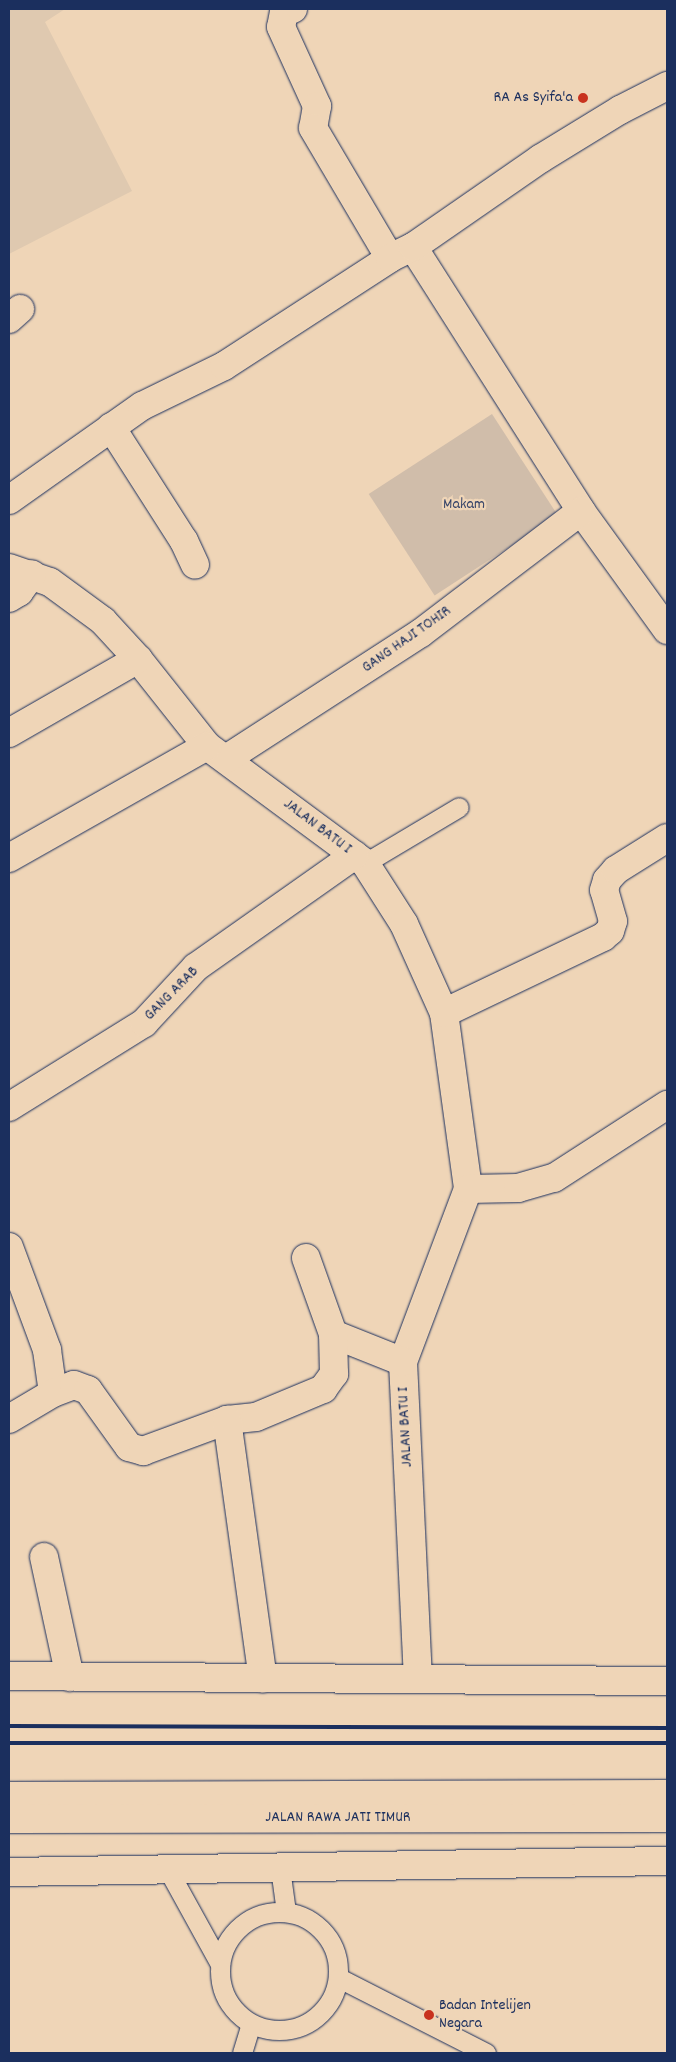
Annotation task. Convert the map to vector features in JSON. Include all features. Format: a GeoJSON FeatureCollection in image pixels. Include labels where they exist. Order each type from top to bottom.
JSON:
{"type":"FeatureCollection","features":[{"type":"Feature","properties":{"kind":"street"},"geometry":{"type":"LineString","coordinates":[[292,9],[284,12],[281,27],[317,106],[312,128],[401,252],[581,511],[667,630]]}},
{"type":"Feature","properties":{"kind":"street"},"geometry":{"type":"LineString","coordinates":[[9,500],[142,406],[224,366],[401,252],[540,159],[620,110],[667,86]]}},
{"type":"Feature","properties":{"kind":"street"},"geometry":{"type":"LineString","coordinates":[[111,427],[184,541],[195,565]]}},
{"type":"Feature","properties":{"kind":"street","name":"GANG HAJI TOHIR"},"geometry":{"type":"LineString","coordinates":[[9,858],[216,752],[421,633],[581,511]]}},
{"type":"Feature","properties":{"kind":"street"},"geometry":{"type":"LineString","coordinates":[[9,598],[19,592],[20,571]]}},
{"type":"Feature","properties":{"kind":"street","name":"JALAN BATU I"},"geometry":{"type":"LineString","coordinates":[[20,571],[50,582],[103,621],[138,659],[216,752],[360,859],[404,924],[444,1013],[468,1189],[403,1362],[418,1677]]}},
{"type":"Feature","properties":{"kind":"street"},"geometry":{"type":"LineString","coordinates":[[9,733],[138,659]]}},
{"type":"Feature","properties":{"kind":"street"},"geometry":{"type":"LineString","coordinates":[[444,1013],[603,937],[610,931],[613,921],[604,890],[607,880],[616,870],[667,838]]}},
{"type":"Feature","properties":{"kind":"street","name":"GANG ARAB"},"geometry":{"type":"LineString","coordinates":[[9,1107],[144,1022],[196,968],[360,859]]}},
{"type":"Feature","properties":{"kind":"street"},"geometry":{"type":"LineString","coordinates":[[468,1189],[518,1188],[554,1178],[667,1105]]}},
{"type":"Feature","properties":{"kind":"street"},"geometry":{"type":"LineString","coordinates":[[9,1247],[47,1350],[52,1393]]}},
{"type":"Feature","properties":{"kind":"street"},"geometry":{"type":"LineString","coordinates":[[9,1418],[52,1393],[74,1385],[88,1390],[129,1448],[143,1452],[228,1420],[256,1418],[324,1389],[334,1374],[333,1334],[306,1258]]}},
{"type":"Feature","properties":{"kind":"street"},"geometry":{"type":"LineString","coordinates":[[333,1334],[403,1362]]}},
{"type":"Feature","properties":{"kind":"street"},"geometry":{"type":"LineString","coordinates":[[228,1420],[263,1679]]}},
{"type":"Feature","properties":{"kind":"street"},"geometry":{"type":"LineString","coordinates":[[44,1558],[70,1677]]}},
{"type":"Feature","properties":{"kind":"street"},"geometry":{"type":"LineString","coordinates":[[9,1676],[263,1679],[418,1677],[667,1681]]}},
{"type":"Feature","properties":{"kind":"street","name":"JALAN RAWA JATI TIMUR"},"geometry":{"type":"LineString","coordinates":[[9,1796],[667,1794]]}},
{"type":"Feature","properties":{"kind":"street","name":"JALAN RAWA JATI TIMUR"},"geometry":{"type":"LineString","coordinates":[[9,1819],[667,1818]]}},
{"type":"Feature","properties":{"kind":"street"},"geometry":{"type":"LineString","coordinates":[[9,1872],[667,1861]]}},
{"type":"Feature","properties":{"kind":"lane"},"geometry":{"type":"LineString","coordinates":[[360,859],[459,807]]}},
{"type":"Feature","properties":{"kind":"lane"},"geometry":{"type":"LineString","coordinates":[[167,1868],[220,1964]]}},
{"type":"Feature","properties":{"kind":"lane"},"geometry":{"type":"LineString","coordinates":[[280,1868],[286,1912]]}},
{"type":"Feature","properties":{"kind":"lane"},"geometry":{"type":"LineString","coordinates":[[286,1912],[308,1918],[325,1934],[336,1955],[338,1978],[332,2000],[317,2018],[296,2029],[272,2031],[251,2024],[233,2008],[222,1988],[220,1964],[226,1942],[242,1924],[262,1914],[286,1912]]}},
{"type":"Feature","properties":{"kind":"lane"},"geometry":{"type":"LineString","coordinates":[[338,1978],[486,2053]]}},
{"type":"Feature","properties":{"kind":"lane"},"geometry":{"type":"LineString","coordinates":[[242,2053],[251,2024]]}},
{"type":"Feature","properties":{"kind":"shaded area"},"geometry":{"type":"Polygon","coordinates":[[[9,9],[65,9],[45,22],[132,191],[9,254],[9,9]]]}},
{"type":"Feature","properties":{"kind":"green space","name":"Makam"},"geometry":{"type":"Polygon","coordinates":[[[492,414],[558,515],[435,596],[369,494],[492,414]]]}},
{"type":"Feature","properties":{"kind":"railway"},"geometry":{"type":"LineString","coordinates":[[9,1726],[667,1728]]}},
{"type":"Feature","properties":{"kind":"railway"},"geometry":{"type":"LineString","coordinates":[[9,1743],[667,1743]]}},
{"type":"Feature","properties":{"kind":"place","name":"RA As Syifa'a"},"geometry":{"type":"Point","coordinates":[583,98]}},
{"type":"Feature","properties":{"kind":"place","name":"Badan Intelijen Negara"},"geometry":{"type":"Point","coordinates":[429,2015]}}]}
